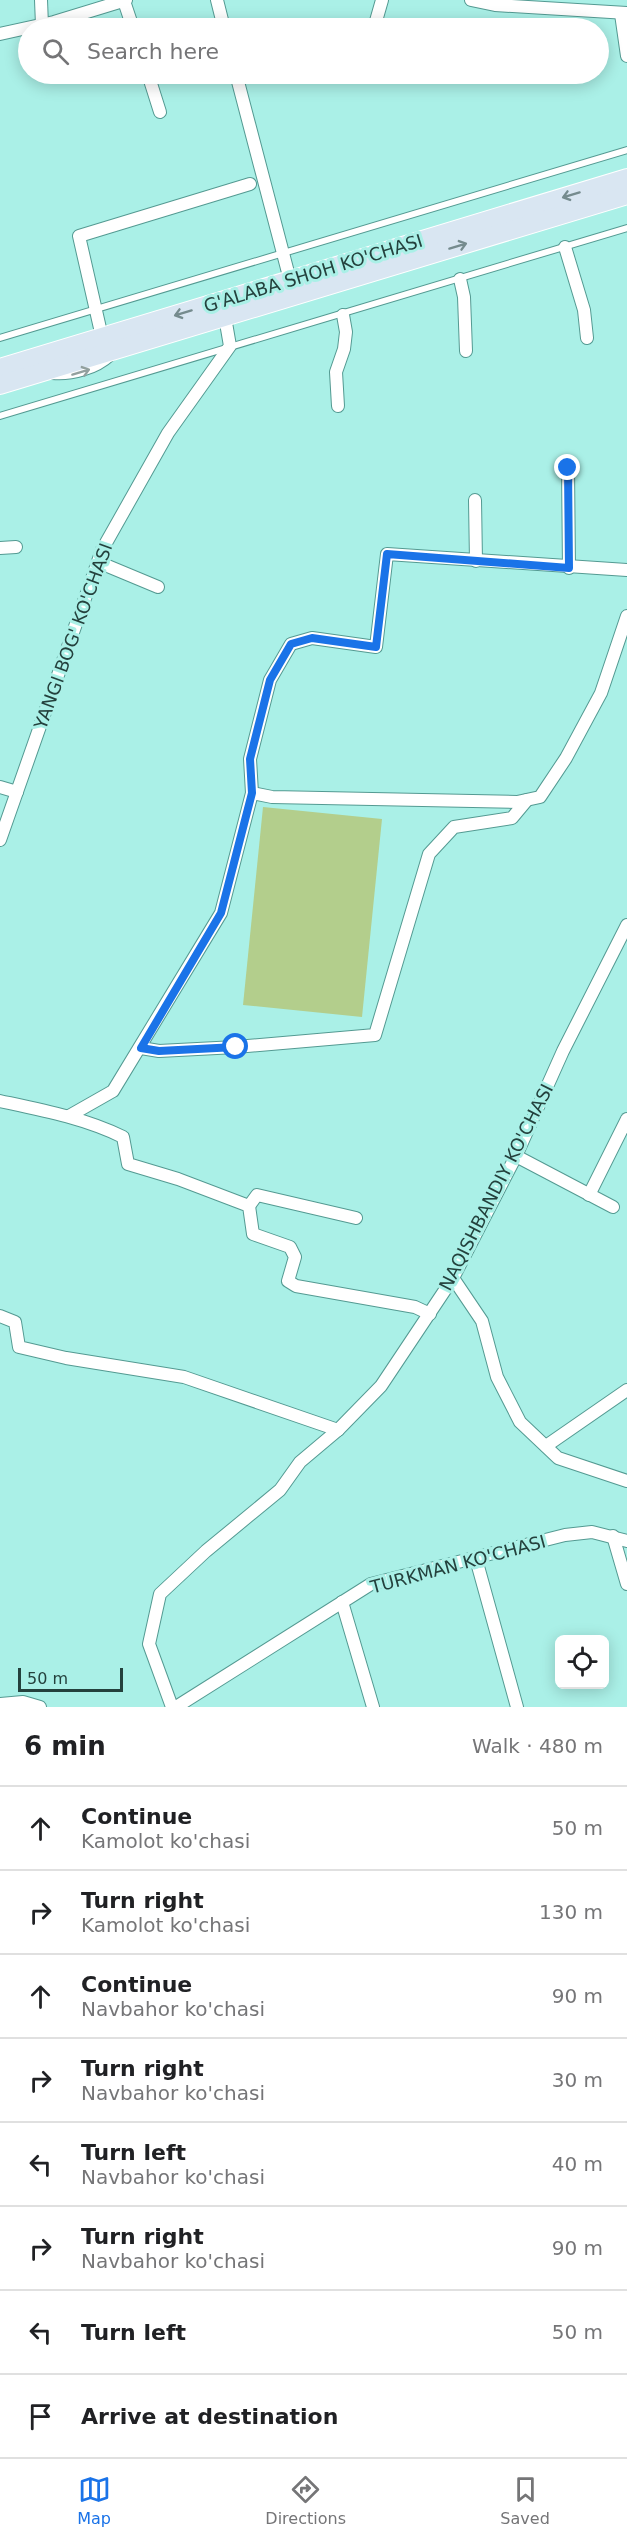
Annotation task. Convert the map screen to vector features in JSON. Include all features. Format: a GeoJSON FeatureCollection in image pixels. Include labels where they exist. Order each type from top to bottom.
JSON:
{"type":"FeatureCollection","features":[{"type":"Feature","properties":{"kind":"main road","name":"G'ALABA SHOH KO'CHASI"},"geometry":{"type":"LineString","coordinates":[[0,368],[627,178]]}},
{"type":"Feature","properties":{"kind":"main road","name":"G'ALABA SHOH KO'CHASI"},"geometry":{"type":"LineString","coordinates":[[0,385],[627,195]]}},
{"type":"Feature","properties":{"kind":"street"},"geometry":{"type":"LineString","coordinates":[[41,0],[42,18]]}},
{"type":"Feature","properties":{"kind":"street"},"geometry":{"type":"LineString","coordinates":[[65,18],[125,0],[130,18]]}},
{"type":"Feature","properties":{"kind":"street"},"geometry":{"type":"LineString","coordinates":[[217,0],[222,18]]}},
{"type":"Feature","properties":{"kind":"street"},"geometry":{"type":"LineString","coordinates":[[377,18],[382,0]]}},
{"type":"Feature","properties":{"kind":"street"},"geometry":{"type":"LineString","coordinates":[[471,0],[495,5],[624,13],[627,56]]}},
{"type":"Feature","properties":{"kind":"street"},"geometry":{"type":"LineString","coordinates":[[0,34],[18,30]]}},
{"type":"Feature","properties":{"kind":"street"},"geometry":{"type":"LineString","coordinates":[[151,84],[160,111]]}},
{"type":"Feature","properties":{"kind":"street"},"geometry":{"type":"LineString","coordinates":[[239,84],[290,280]]}},
{"type":"Feature","properties":{"kind":"street"},"geometry":{"type":"LineString","coordinates":[[102,338],[79,236],[250,184]]}},
{"type":"Feature","properties":{"kind":"street"},"geometry":{"type":"LineString","coordinates":[[565,247],[584,310],[587,338]]}},
{"type":"Feature","properties":{"kind":"street"},"geometry":{"type":"LineString","coordinates":[[460,279],[464,297],[466,351]]}},
{"type":"Feature","properties":{"kind":"street"},"geometry":{"type":"LineString","coordinates":[[338,406],[336,372],[344,349],[346,332],[343,315]]}},
{"type":"Feature","properties":{"kind":"street"},"geometry":{"type":"LineString","coordinates":[[225,317],[230,346]]}},
{"type":"Feature","properties":{"kind":"street","name":"YANGI BOG' KO'CHASI"},"geometry":{"type":"LineString","coordinates":[[0,840],[102,550],[168,433],[230,346]]}},
{"type":"Feature","properties":{"kind":"street"},"geometry":{"type":"LineString","coordinates":[[568,468],[569,568]]}},
{"type":"Feature","properties":{"kind":"street"},"geometry":{"type":"LineString","coordinates":[[475,500],[476,561]]}},
{"type":"Feature","properties":{"kind":"street"},"geometry":{"type":"LineString","coordinates":[[0,548],[16,547]]}},
{"type":"Feature","properties":{"kind":"street"},"geometry":{"type":"LineString","coordinates":[[69,1116],[113,1090],[141,1048],[221,913],[252,793],[250,759],[264,702],[270,680],[291,644],[312,638],[376,647],[387,554],[569,568],[627,570]]}},
{"type":"Feature","properties":{"kind":"street"},"geometry":{"type":"LineString","coordinates":[[98,562],[129,577],[158,586]]}},
{"type":"Feature","properties":{"kind":"street"},"geometry":{"type":"LineString","coordinates":[[252,793],[295,798],[527,800],[540,797],[566,758],[601,693],[627,616]]}},
{"type":"Feature","properties":{"kind":"street"},"geometry":{"type":"LineString","coordinates":[[0,787],[17,792]]}},
{"type":"Feature","properties":{"kind":"street"},"geometry":{"type":"LineString","coordinates":[[141,1048],[159,1051],[236,1047],[375,1035],[429,854],[454,827],[512,818],[527,800]]}},
{"type":"Feature","properties":{"kind":"street","name":"NAQISHBANDIY KO'CHASI"},"geometry":{"type":"LineString","coordinates":[[172,1707],[149,1644],[160,1594],[206,1551],[280,1490],[300,1462],[338,1430],[381,1386],[453,1278],[516,1156],[563,1051],[627,925]]}},
{"type":"Feature","properties":{"kind":"street"},"geometry":{"type":"LineString","coordinates":[[0,1101],[69,1116],[123,1137],[128,1164],[178,1179],[249,1206]]}},
{"type":"Feature","properties":{"kind":"street"},"geometry":{"type":"LineString","coordinates":[[589,1195],[627,1119]]}},
{"type":"Feature","properties":{"kind":"street"},"geometry":{"type":"LineString","coordinates":[[516,1156],[613,1207]]}},
{"type":"Feature","properties":{"kind":"street"},"geometry":{"type":"LineString","coordinates":[[356,1218],[256,1196],[249,1206],[253,1234],[290,1247],[296,1257],[288,1281],[296,1286],[415,1307],[429,1314]]}},
{"type":"Feature","properties":{"kind":"street"},"geometry":{"type":"LineString","coordinates":[[453,1278],[482,1321],[497,1377],[520,1422],[558,1458],[627,1481]]}},
{"type":"Feature","properties":{"kind":"street"},"geometry":{"type":"LineString","coordinates":[[0,1316],[15,1322],[19,1347],[66,1358],[184,1377],[338,1430]]}},
{"type":"Feature","properties":{"kind":"street"},"geometry":{"type":"LineString","coordinates":[[546,1446],[627,1390]]}},
{"type":"Feature","properties":{"kind":"street","name":"TURKMAN KO'CHASI"},"geometry":{"type":"LineString","coordinates":[[176,1707],[371,1584],[565,1535],[592,1532],[627,1541]]}},
{"type":"Feature","properties":{"kind":"street"},"geometry":{"type":"LineString","coordinates":[[614,1536],[627,1584]]}},
{"type":"Feature","properties":{"kind":"street"},"geometry":{"type":"LineString","coordinates":[[476,1559],[517,1707]]}},
{"type":"Feature","properties":{"kind":"street"},"geometry":{"type":"LineString","coordinates":[[342,1602],[373,1707]]}},
{"type":"Feature","properties":{"kind":"street"},"geometry":{"type":"LineString","coordinates":[[0,1704],[22,1702],[40,1707]]}},
{"type":"Feature","properties":{"kind":"lane"},"geometry":{"type":"LineString","coordinates":[[0,338],[627,150]]}},
{"type":"Feature","properties":{"kind":"lane"},"geometry":{"type":"LineString","coordinates":[[0,416],[627,228]]}},
{"type":"Feature","properties":{"kind":"green space"},"geometry":{"type":"Polygon","coordinates":[[[263,807],[382,819],[362,1017],[243,1005],[263,807]]]}},
{"type":"Feature","properties":{"kind":"route"},"geometry":{"type":"LineString","coordinates":[[236,1047],[159,1051],[141,1048],[221,913],[252,793],[250,759],[270,680],[291,644],[312,638],[376,647],[387,554],[569,568],[568,468]]}}]}
